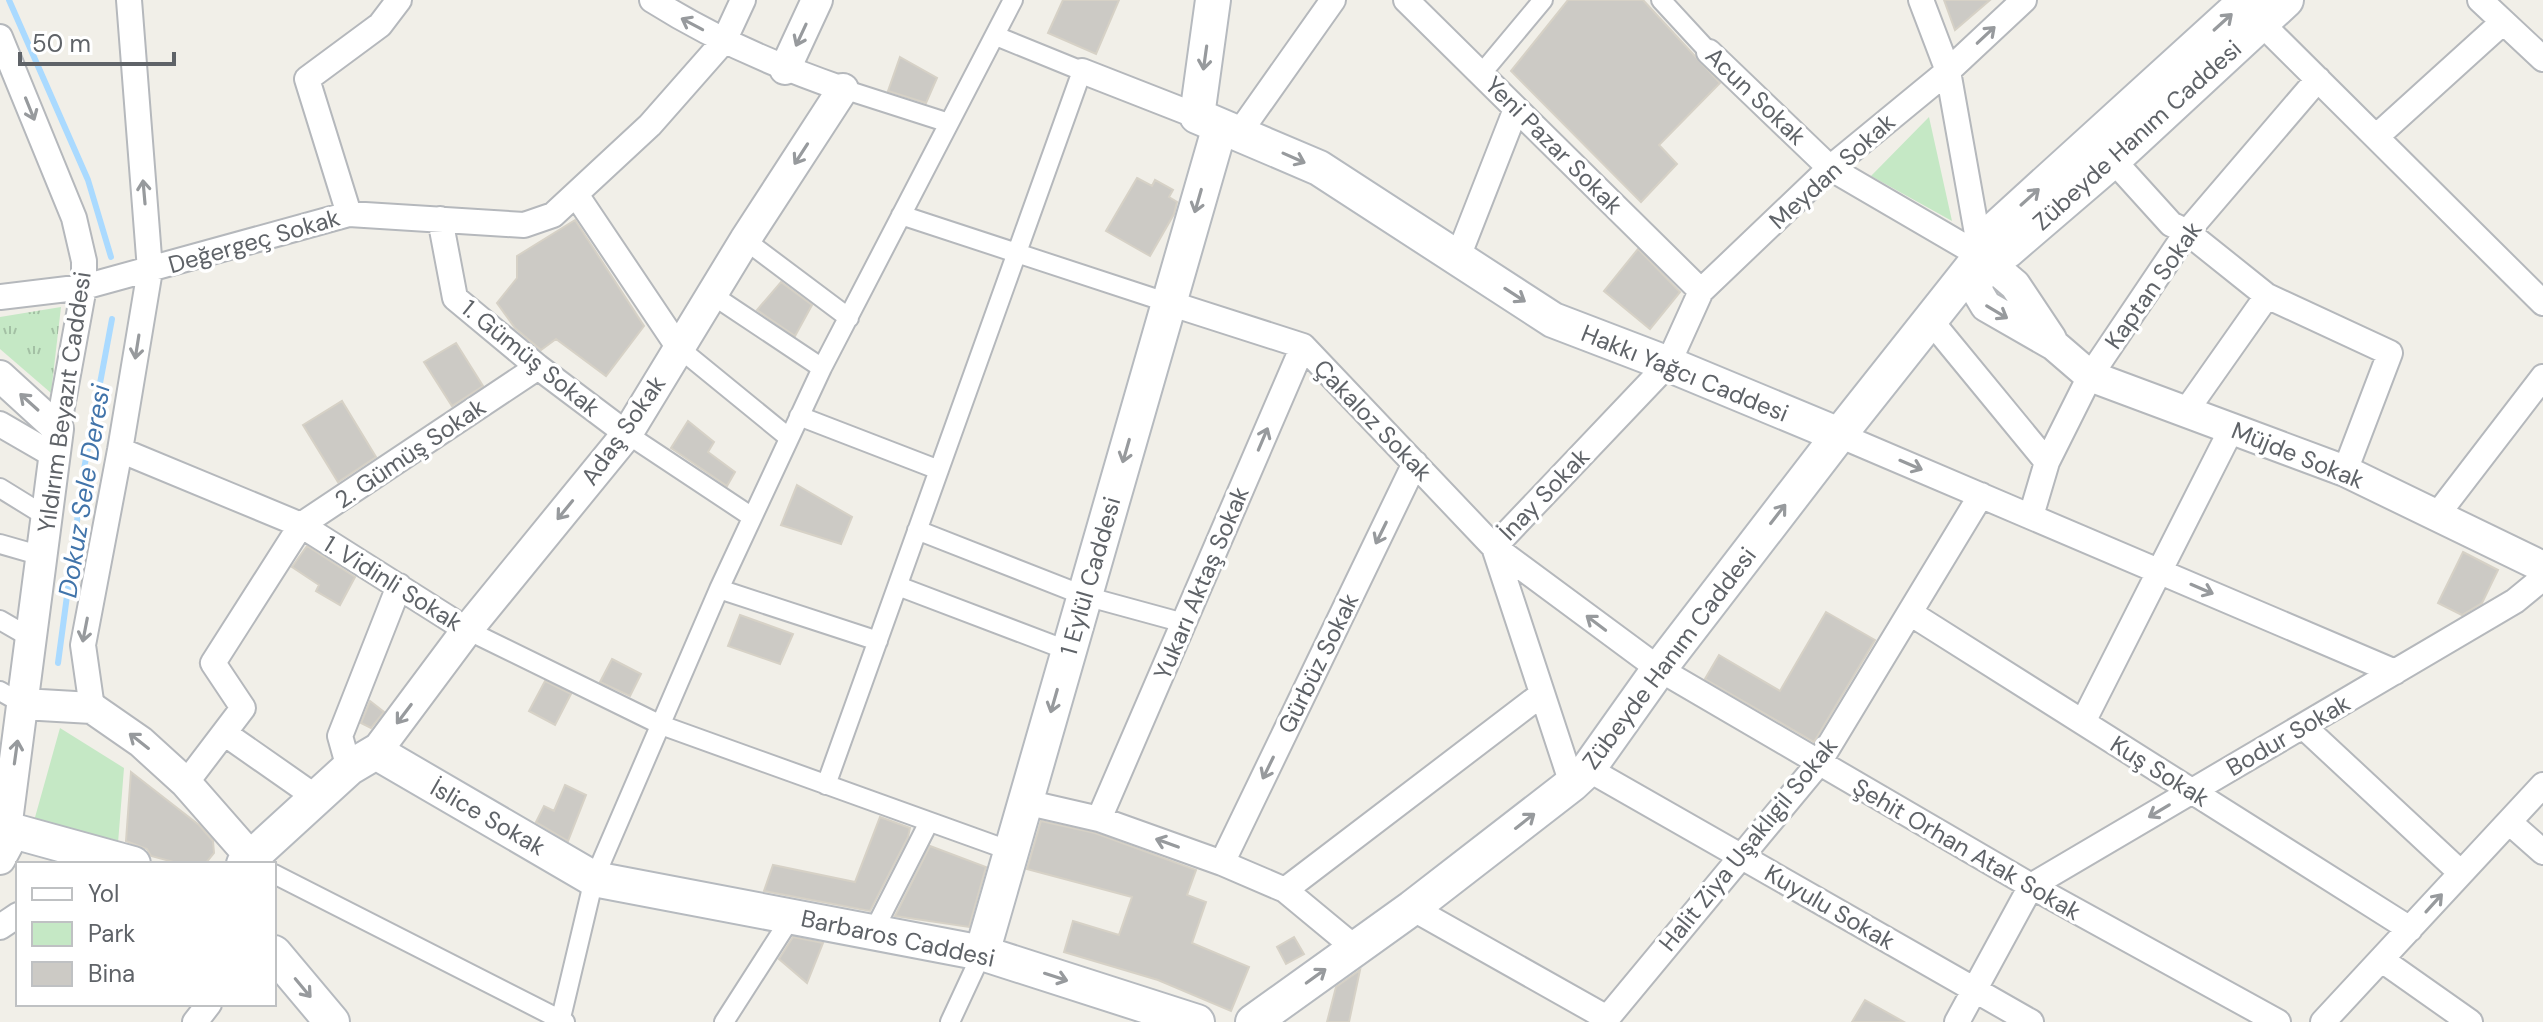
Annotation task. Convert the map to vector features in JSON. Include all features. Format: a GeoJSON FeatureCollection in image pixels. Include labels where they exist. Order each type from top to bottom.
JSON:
{"type":"FeatureCollection","features":[{"type":"Feature","properties":{"kind":"main road","name":"1 Eylül Caddesi"},"geometry":{"type":"LineString","coordinates":[[982,953],[1218,125],[1213,0]]}},
{"type":"Feature","properties":{"kind":"main road","name":"Zübeyde Hanım Caddesi"},"geometry":{"type":"LineString","coordinates":[[1253,1022],[1412,908],[1580,777],[1839,435],[1981,256],[1992,232],[2254,11],[2286,0]]}},
{"type":"Feature","properties":{"kind":"main road","name":"Zübeyde Hanım Caddesi"},"geometry":{"type":"LineString","coordinates":[[1981,256],[2007,251],[2113,160],[2254,11]]}},
{"type":"Feature","properties":{"kind":"main road","name":"Hakkı Yağcı Caddesi"},"geometry":{"type":"LineString","coordinates":[[1218,125],[1319,168],[1553,320],[1839,435]]}},
{"type":"Feature","properties":{"kind":"main road"},"geometry":{"type":"LineString","coordinates":[[264,862],[317,798],[369,759]]}},
{"type":"Feature","properties":{"kind":"main road"},"geometry":{"type":"LineString","coordinates":[[265,862],[369,759]]}},
{"type":"Feature","properties":{"kind":"main road","name":"İslice Sokak"},"geometry":{"type":"LineString","coordinates":[[369,759],[594,879]]}},
{"type":"Feature","properties":{"kind":"main road"},"geometry":{"type":"LineString","coordinates":[[2,838],[113,861]]}},
{"type":"Feature","properties":{"kind":"main road","name":"Barbaros Caddesi"},"geometry":{"type":"LineString","coordinates":[[594,879],[982,953],[1197,1022]]}},
{"type":"Feature","properties":{"kind":"main road"},"geometry":{"type":"LineString","coordinates":[[276,955],[332,1022]]}},
{"type":"Feature","properties":{"kind":"street"},"geometry":{"type":"LineString","coordinates":[[92,708],[83,645],[150,270],[129,0]]}},
{"type":"Feature","properties":{"kind":"street"},"geometry":{"type":"LineString","coordinates":[[349,214],[307,79],[380,25],[399,0]]}},
{"type":"Feature","properties":{"kind":"street"},"geometry":{"type":"LineString","coordinates":[[652,0],[724,41],[785,69],[949,123]]}},
{"type":"Feature","properties":{"kind":"street","name":"Değergeç Sokak"},"geometry":{"type":"LineString","coordinates":[[0,297],[84,287],[349,214],[524,225],[553,215],[650,125],[724,41],[743,0]]}},
{"type":"Feature","properties":{"kind":"street"},"geometry":{"type":"LineString","coordinates":[[785,69],[817,0]]}},
{"type":"Feature","properties":{"kind":"street"},"geometry":{"type":"LineString","coordinates":[[276,874],[562,1021],[594,879],[719,589],[822,368],[1013,0]]}},
{"type":"Feature","properties":{"kind":"street"},"geometry":{"type":"LineString","coordinates":[[1218,125],[1333,0]]}},
{"type":"Feature","properties":{"kind":"street","name":"Yeni Pazar Sokak"},"geometry":{"type":"LineString","coordinates":[[1406,0],[1701,291]]}},
{"type":"Feature","properties":{"kind":"street"},"geometry":{"type":"LineString","coordinates":[[1482,73],[1543,0]]}},
{"type":"Feature","properties":{"kind":"street","name":"Acun Sokak"},"geometry":{"type":"LineString","coordinates":[[1661,0],[1709,52],[1830,168],[1981,256]]}},
{"type":"Feature","properties":{"kind":"street"},"geometry":{"type":"LineString","coordinates":[[1921,0],[1948,71],[1981,256]]}},
{"type":"Feature","properties":{"kind":"street","name":"Meydan Sokak"},"geometry":{"type":"LineString","coordinates":[[1668,364],[1701,291],[1830,168],[1948,71],[2024,0]]}},
{"type":"Feature","properties":{"kind":"street"},"geometry":{"type":"LineString","coordinates":[[2480,0],[2543,59]]}},
{"type":"Feature","properties":{"kind":"street"},"geometry":{"type":"LineString","coordinates":[[2254,11],[2543,303]]}},
{"type":"Feature","properties":{"kind":"street"},"geometry":{"type":"LineString","coordinates":[[2376,137],[2503,22]]}},
{"type":"Feature","properties":{"kind":"street","name":"Hakkı Yağcı Caddesi"},"geometry":{"type":"LineString","coordinates":[[996,36],[1218,125]]}},
{"type":"Feature","properties":{"kind":"street","name":"Yıldırım Beyazıt Caddesi"},"geometry":{"type":"LineString","coordinates":[[0,37],[74,218],[84,261],[84,287],[57,442],[31,638],[11,697],[2,838]]}},
{"type":"Feature","properties":{"kind":"street"},"geometry":{"type":"LineString","coordinates":[[826,785],[1082,71]]}},
{"type":"Feature","properties":{"kind":"street","name":"Kaptan Sokak"},"geometry":{"type":"LineString","coordinates":[[2031,516],[2047,462],[2090,376],[2187,232],[2318,79]]}},
{"type":"Feature","properties":{"kind":"street","name":"Adaş Sokak"},"geometry":{"type":"LineString","coordinates":[[369,759],[467,630],[627,434],[711,294],[843,89]]}},
{"type":"Feature","properties":{"kind":"street"},"geometry":{"type":"LineString","coordinates":[[1458,257],[1516,109]]}},
{"type":"Feature","properties":{"kind":"street"},"geometry":{"type":"LineString","coordinates":[[2113,160],[2171,224],[2187,232],[2267,296],[2390,353],[2345,471]]}},
{"type":"Feature","properties":{"kind":"street"},"geometry":{"type":"LineString","coordinates":[[577,196],[679,348],[788,437]]}},
{"type":"Feature","properties":{"kind":"street","name":"Çakaloz Sokak"},"geometry":{"type":"LineString","coordinates":[[901,215],[1303,346],[1494,547],[1659,669]]}},
{"type":"Feature","properties":{"kind":"street","name":"1. Gümüş Sokak"},"geometry":{"type":"LineString","coordinates":[[440,219],[455,298],[538,367],[627,434],[752,517]]}},
{"type":"Feature","properties":{"kind":"street"},"geometry":{"type":"LineString","coordinates":[[745,240],[849,318]]}},
{"type":"Feature","properties":{"kind":"street","name":"Müjde Sokak"},"geometry":{"type":"LineString","coordinates":[[1981,256],[2015,285],[2054,345],[2090,376],[2345,471],[2543,567]]}},
{"type":"Feature","properties":{"kind":"street"},"geometry":{"type":"LineString","coordinates":[[711,294],[822,368]]}},
{"type":"Feature","properties":{"kind":"street"},"geometry":{"type":"LineString","coordinates":[[2186,411],[2267,296]]}},
{"type":"Feature","properties":{"kind":"street"},"geometry":{"type":"LineString","coordinates":[[1931,321],[2047,462]]}},
{"type":"Feature","properties":{"kind":"street","name":"Yukarı Aktaş Sokak"},"geometry":{"type":"LineString","coordinates":[[1099,819],[1303,346]]}},
{"type":"Feature","properties":{"kind":"street","name":"İnay Sokak"},"geometry":{"type":"LineString","coordinates":[[1580,777],[1542,694],[1494,547],[1668,364]]}},
{"type":"Feature","properties":{"kind":"street","name":"2. Gümüş Sokak"},"geometry":{"type":"LineString","coordinates":[[186,783],[243,708],[213,663],[301,525],[538,367]]}},
{"type":"Feature","properties":{"kind":"street"},"geometry":{"type":"LineString","coordinates":[[0,376],[57,442]]}},
{"type":"Feature","properties":{"kind":"street"},"geometry":{"type":"LineString","coordinates":[[2437,515],[2543,377]]}},
{"type":"Feature","properties":{"kind":"street"},"geometry":{"type":"LineString","coordinates":[[799,416],[939,470]]}},
{"type":"Feature","properties":{"kind":"street"},"geometry":{"type":"LineString","coordinates":[[0,424],[57,442]]}},
{"type":"Feature","properties":{"kind":"street"},"geometry":{"type":"LineString","coordinates":[[2083,722],[2232,428]]}},
{"type":"Feature","properties":{"kind":"street","name":"Hakkı Yağcı Caddesi"},"geometry":{"type":"LineString","coordinates":[[1839,435],[2395,672]]}},
{"type":"Feature","properties":{"kind":"street","name":"1. Vidinli Sokak"},"geometry":{"type":"LineString","coordinates":[[120,450],[301,525],[467,630],[661,725],[1011,851]]}},
{"type":"Feature","properties":{"kind":"street","name":"Gürbüz Sokak"},"geometry":{"type":"LineString","coordinates":[[1222,863],[1415,463]]}},
{"type":"Feature","properties":{"kind":"street"},"geometry":{"type":"LineString","coordinates":[[0,488],[47,517]]}},
{"type":"Feature","properties":{"kind":"street","name":"Halit Ziya Uşaklıgil Sokak"},"geometry":{"type":"LineString","coordinates":[[1605,1020],[1818,764],[1981,495]]}},
{"type":"Feature","properties":{"kind":"street"},"geometry":{"type":"LineString","coordinates":[[917,530],[1085,596],[1184,623]]}},
{"type":"Feature","properties":{"kind":"street"},"geometry":{"type":"LineString","coordinates":[[0,544],[42,556]]}},
{"type":"Feature","properties":{"kind":"street","name":"Bodur Sokak"},"geometry":{"type":"LineString","coordinates":[[2031,886],[2515,601],[2543,578]]}},
{"type":"Feature","properties":{"kind":"street"},"geometry":{"type":"LineString","coordinates":[[369,759],[340,736],[399,586]]}},
{"type":"Feature","properties":{"kind":"street"},"geometry":{"type":"LineString","coordinates":[[898,586],[1069,651]]}},
{"type":"Feature","properties":{"kind":"street"},"geometry":{"type":"LineString","coordinates":[[719,589],[878,641]]}},
{"type":"Feature","properties":{"kind":"street","name":"Kuş Sokak"},"geometry":{"type":"LineString","coordinates":[[1910,613],[2410,929]]}},
{"type":"Feature","properties":{"kind":"street"},"geometry":{"type":"LineString","coordinates":[[0,620],[31,638]]}},
{"type":"Feature","properties":{"kind":"street","name":"Şehit Orhan Atak Sokak"},"geometry":{"type":"LineString","coordinates":[[1659,669],[2031,886],[2278,1022]]}},
{"type":"Feature","properties":{"kind":"street"},"geometry":{"type":"LineString","coordinates":[[1285,890],[1542,694]]}},
{"type":"Feature","properties":{"kind":"street"},"geometry":{"type":"LineString","coordinates":[[11,697],[92,708],[141,742],[186,783],[257,862]]}},
{"type":"Feature","properties":{"kind":"street"},"geometry":{"type":"LineString","coordinates":[[2303,726],[2461,873]]}},
{"type":"Feature","properties":{"kind":"street"},"geometry":{"type":"LineString","coordinates":[[224,733],[317,798]]}},
{"type":"Feature","properties":{"kind":"street","name":"Kuyulu Sokak"},"geometry":{"type":"LineString","coordinates":[[1580,777],[1740,856],[2031,1022]]}},
{"type":"Feature","properties":{"kind":"street"},"geometry":{"type":"LineString","coordinates":[[2323,1022],[2543,785]]}},
{"type":"Feature","properties":{"kind":"street"},"geometry":{"type":"LineString","coordinates":[[1025,802],[1099,819],[1222,863],[1285,890],[1355,948]]}},
{"type":"Feature","properties":{"kind":"street"},"geometry":{"type":"LineString","coordinates":[[873,932],[929,822]]}},
{"type":"Feature","properties":{"kind":"street"},"geometry":{"type":"LineString","coordinates":[[2509,822],[2543,852]]}},
{"type":"Feature","properties":{"kind":"street"},"geometry":{"type":"LineString","coordinates":[[1957,1022],[2031,886]]}},
{"type":"Feature","properties":{"kind":"street"},"geometry":{"type":"LineString","coordinates":[[1412,908],[1605,1020]]}},
{"type":"Feature","properties":{"kind":"street"},"geometry":{"type":"LineString","coordinates":[[724,1022],[792,916]]}},
{"type":"Feature","properties":{"kind":"street","name":"1 Eylül Caddesi"},"geometry":{"type":"LineString","coordinates":[[950,1022],[982,953]]}},
{"type":"Feature","properties":{"kind":"street"},"geometry":{"type":"LineString","coordinates":[[2382,960],[2470,1022]]}},
{"type":"Feature","properties":{"kind":"street"},"geometry":{"type":"LineString","coordinates":[[195,1022],[207,1006]]}},
{"type":"Feature","properties":{"kind":"green space"},"geometry":{"type":"Polygon","coordinates":[[[1929,117],[1952,221],[1871,176],[1929,117]]]}},
{"type":"Feature","properties":{"kind":"green space"},"geometry":{"type":"Polygon","coordinates":[[[61,307],[51,393],[0,349],[0,317],[61,307]]]}},
{"type":"Feature","properties":{"kind":"green space"},"geometry":{"type":"Polygon","coordinates":[[[60,728],[124,768],[118,843],[34,821],[60,728]]]}},
{"type":"Feature","properties":{"kind":"building"},"geometry":{"type":"Polygon","coordinates":[[[1063,0],[1119,0],[1096,54],[1048,33],[1063,0]]]}},
{"type":"Feature","properties":{"kind":"building"},"geometry":{"type":"Polygon","coordinates":[[[1568,0],[1643,0],[1720,83],[1659,145],[1677,164],[1641,202],[1511,71],[1568,0]]]}},
{"type":"Feature","properties":{"kind":"building"},"geometry":{"type":"Polygon","coordinates":[[[1944,0],[1990,0],[1955,30],[1944,0]]]}},
{"type":"Feature","properties":{"kind":"building"},"geometry":{"type":"Polygon","coordinates":[[[900,57],[937,78],[926,103],[888,91],[900,57]]]}},
{"type":"Feature","properties":{"kind":"building"},"geometry":{"type":"Polygon","coordinates":[[[1137,178],[1152,186],[1155,180],[1173,190],[1169,197],[1177,202],[1174,214],[1150,256],[1106,231],[1137,178]]]}},
{"type":"Feature","properties":{"kind":"building"},"geometry":{"type":"Polygon","coordinates":[[[575,220],[644,326],[606,376],[556,339],[541,350],[515,328],[497,303],[517,278],[517,256],[575,220]]]}},
{"type":"Feature","properties":{"kind":"building"},"geometry":{"type":"Polygon","coordinates":[[[1638,249],[1680,292],[1650,329],[1604,291],[1638,249]]]}},
{"type":"Feature","properties":{"kind":"building"},"geometry":{"type":"Polygon","coordinates":[[[781,282],[812,305],[795,336],[757,310],[781,282]]]}},
{"type":"Feature","properties":{"kind":"building"},"geometry":{"type":"Polygon","coordinates":[[[456,343],[483,386],[452,406],[424,362],[456,343]]]}},
{"type":"Feature","properties":{"kind":"building"},"geometry":{"type":"Polygon","coordinates":[[[342,401],[376,457],[338,482],[303,425],[342,401]]]}},
{"type":"Feature","properties":{"kind":"building"},"geometry":{"type":"Polygon","coordinates":[[[688,421],[714,442],[708,452],[735,472],[727,486],[671,448],[688,421]]]}},
{"type":"Feature","properties":{"kind":"building"},"geometry":{"type":"Polygon","coordinates":[[[797,485],[852,517],[841,544],[781,525],[797,485]]]}},
{"type":"Feature","properties":{"kind":"building"},"geometry":{"type":"Polygon","coordinates":[[[307,546],[355,577],[340,605],[316,591],[319,585],[292,567],[307,546]]]}},
{"type":"Feature","properties":{"kind":"building"},"geometry":{"type":"Polygon","coordinates":[[[2463,552],[2498,570],[2482,603],[2462,615],[2438,603],[2463,552]]]}},
{"type":"Feature","properties":{"kind":"building"},"geometry":{"type":"Polygon","coordinates":[[[1826,612],[1875,640],[1814,742],[1705,679],[1719,655],[1780,691],[1826,612]]]}},
{"type":"Feature","properties":{"kind":"building"},"geometry":{"type":"Polygon","coordinates":[[[740,615],[793,634],[780,664],[728,646],[740,615]]]}},
{"type":"Feature","properties":{"kind":"building"},"geometry":{"type":"Polygon","coordinates":[[[612,659],[641,674],[630,696],[600,682],[612,659]]]}},
{"type":"Feature","properties":{"kind":"building"},"geometry":{"type":"Polygon","coordinates":[[[545,681],[571,694],[555,725],[529,711],[545,681]]]}},
{"type":"Feature","properties":{"kind":"building"},"geometry":{"type":"Polygon","coordinates":[[[370,701],[384,712],[371,728],[361,723],[370,701]]]}},
{"type":"Feature","properties":{"kind":"building"},"geometry":{"type":"Polygon","coordinates":[[[131,772],[199,825],[213,841],[214,853],[207,862],[174,862],[151,856],[147,849],[126,841],[131,772]]]}},
{"type":"Feature","properties":{"kind":"building"},"geometry":{"type":"Polygon","coordinates":[[[565,785],[586,795],[568,841],[536,822],[544,806],[554,811],[565,785]]]}},
{"type":"Feature","properties":{"kind":"building"},"geometry":{"type":"Polygon","coordinates":[[[880,817],[910,828],[870,911],[764,891],[773,865],[855,882],[880,817]]]}},
{"type":"Feature","properties":{"kind":"building"},"geometry":{"type":"Polygon","coordinates":[[[1041,821],[1095,833],[1196,870],[1187,895],[1206,902],[1192,943],[1249,967],[1231,1011],[1158,980],[1064,952],[1073,921],[1119,935],[1132,897],[1027,869],[1041,821]]]}},
{"type":"Feature","properties":{"kind":"building"},"geometry":{"type":"Polygon","coordinates":[[[930,846],[986,867],[969,927],[895,916],[930,846]]]}},
{"type":"Feature","properties":{"kind":"building"},"geometry":{"type":"Polygon","coordinates":[[[793,937],[823,943],[807,983],[779,959],[793,937]]]}},
{"type":"Feature","properties":{"kind":"building"},"geometry":{"type":"Polygon","coordinates":[[[1294,937],[1304,954],[1286,964],[1277,947],[1294,937]]]}},
{"type":"Feature","properties":{"kind":"building"},"geometry":{"type":"Polygon","coordinates":[[[1360,970],[1349,1022],[1327,1022],[1336,987],[1360,970]]]}},
{"type":"Feature","properties":{"kind":"building"},"geometry":{"type":"Polygon","coordinates":[[[1865,1000],[1904,1022],[1852,1022],[1865,1000]]]}},
{"type":"Feature","properties":{"kind":"waterway","name":"Dokuz Sele Deresi"},"geometry":{"type":"LineString","coordinates":[[9,0],[88,180],[111,257]]}},
{"type":"Feature","properties":{"kind":"waterway","name":"Dokuz Sele Deresi"},"geometry":{"type":"LineString","coordinates":[[58,663],[84,469],[112,319]]}}]}
